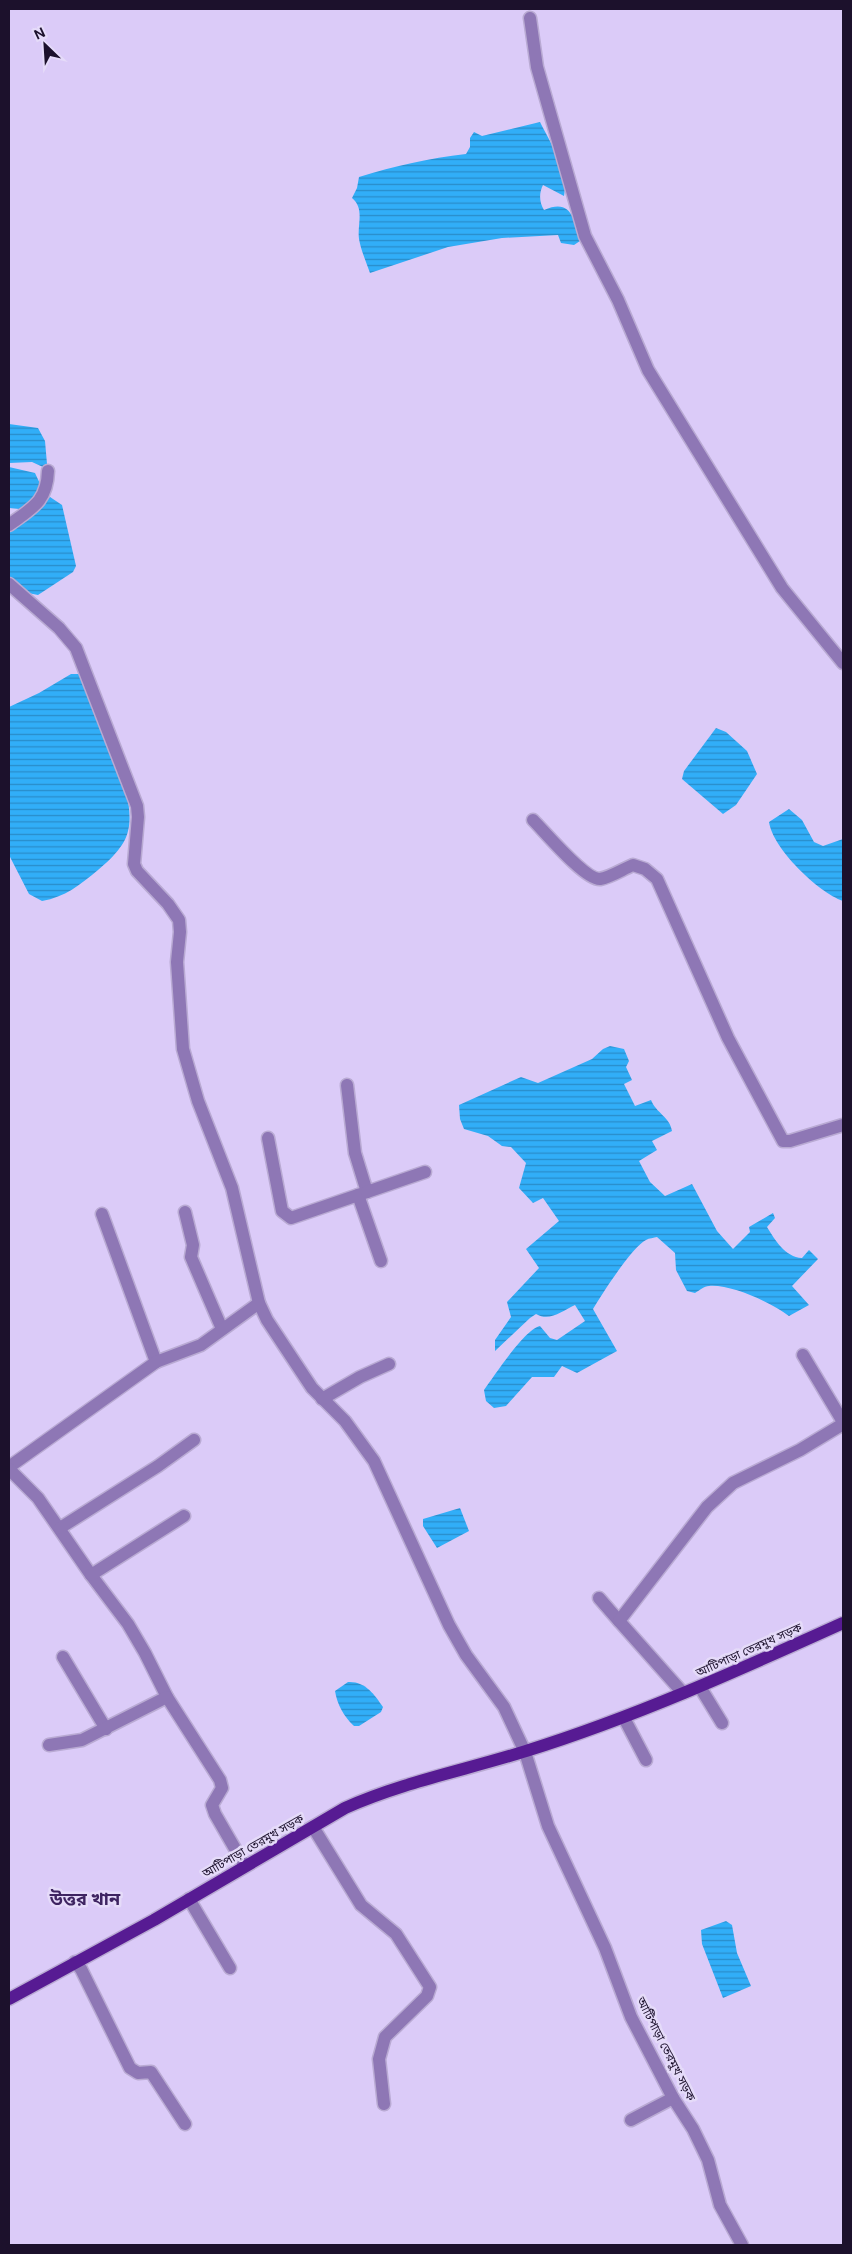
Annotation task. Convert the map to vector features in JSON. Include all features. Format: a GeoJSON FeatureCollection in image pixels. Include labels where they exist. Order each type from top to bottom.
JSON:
{"type":"FeatureCollection","features":[{"type":"Feature","properties":{"kind":"main road","name":"আটিপাড়া তেরমুখ সড়ক"},"geometry":{"type":"LineString","coordinates":[[9,1999],[189,1900],[345,1808],[367,1798],[456,1770],[525,1752],[624,1718],[700,1687],[843,1623]]}},
{"type":"Feature","properties":{"kind":"street"},"geometry":{"type":"LineString","coordinates":[[530,18],[536,67],[585,236],[618,300],[648,370],[782,588],[843,663]]}},
{"type":"Feature","properties":{"kind":"street"},"geometry":{"type":"LineString","coordinates":[[9,525],[44,496],[47,487],[48,471]]}},
{"type":"Feature","properties":{"kind":"street"},"geometry":{"type":"LineString","coordinates":[[9,584],[59,628],[76,648],[137,806],[138,817],[134,864],[137,871],[168,904],[178,920],[180,932],[177,962],[183,1050],[198,1101],[232,1188],[259,1303],[267,1320],[302,1374],[322,1399],[345,1421],[374,1462],[449,1625],[466,1655],[504,1707],[525,1752]]}},
{"type":"Feature","properties":{"kind":"street"},"geometry":{"type":"LineString","coordinates":[[533,820],[587,875],[601,879],[633,865],[645,869],[657,879],[720,1021],[783,1141],[790,1141],[843,1125]]}},
{"type":"Feature","properties":{"kind":"street"},"geometry":{"type":"LineString","coordinates":[[347,1085],[355,1153],[363,1194],[381,1261]]}},
{"type":"Feature","properties":{"kind":"street"},"geometry":{"type":"LineString","coordinates":[[268,1138],[282,1211],[291,1218],[425,1172]]}},
{"type":"Feature","properties":{"kind":"street"},"geometry":{"type":"LineString","coordinates":[[185,1212],[194,1245],[191,1257],[222,1329]]}},
{"type":"Feature","properties":{"kind":"street"},"geometry":{"type":"LineString","coordinates":[[102,1214],[156,1362]]}},
{"type":"Feature","properties":{"kind":"street"},"geometry":{"type":"LineString","coordinates":[[245,1866],[215,1814],[212,1804],[222,1788],[220,1780],[166,1697],[145,1653],[128,1624],[91,1575],[38,1498],[9,1468],[156,1362],[201,1345],[259,1303]]}},
{"type":"Feature","properties":{"kind":"street"},"geometry":{"type":"LineString","coordinates":[[619,1621],[707,1507],[733,1482],[800,1450],[843,1423],[802,1355]]}},
{"type":"Feature","properties":{"kind":"street"},"geometry":{"type":"LineString","coordinates":[[322,1399],[360,1377],[389,1364]]}},
{"type":"Feature","properties":{"kind":"street"},"geometry":{"type":"LineString","coordinates":[[60,1528],[158,1466],[194,1440]]}},
{"type":"Feature","properties":{"kind":"street"},"geometry":{"type":"LineString","coordinates":[[91,1575],[184,1516]]}},
{"type":"Feature","properties":{"kind":"street"},"geometry":{"type":"LineString","coordinates":[[599,1598],[684,1693]]}},
{"type":"Feature","properties":{"kind":"street"},"geometry":{"type":"LineString","coordinates":[[64,1657],[106,1729]]}},
{"type":"Feature","properties":{"kind":"street"},"geometry":{"type":"LineString","coordinates":[[700,1687],[722,1723]]}},
{"type":"Feature","properties":{"kind":"street"},"geometry":{"type":"LineString","coordinates":[[49,1745],[82,1740],[166,1697]]}},
{"type":"Feature","properties":{"kind":"street"},"geometry":{"type":"LineString","coordinates":[[624,1718],[646,1760]]}},
{"type":"Feature","properties":{"kind":"street","name":"আটিপাড়া তেরমুখ সড়ক"},"geometry":{"type":"LineString","coordinates":[[525,1752],[548,1826],[605,1948],[631,2017],[673,2098],[697,2137],[708,2160],[720,2205],[742,2245]]}},
{"type":"Feature","properties":{"kind":"street"},"geometry":{"type":"LineString","coordinates":[[313,1827],[361,1905],[396,1934],[430,1987],[427,1996],[385,2037],[379,2059],[384,2104]]}},
{"type":"Feature","properties":{"kind":"street"},"geometry":{"type":"LineString","coordinates":[[189,1900],[230,1968]]}},
{"type":"Feature","properties":{"kind":"street"},"geometry":{"type":"LineString","coordinates":[[75,1962],[81,1968],[130,2068],[138,2073],[151,2072],[185,2124]]}},
{"type":"Feature","properties":{"kind":"street"},"geometry":{"type":"LineString","coordinates":[[631,2120],[673,2098]]}},
{"type":"Feature","properties":{"kind":"water"},"geometry":{"type":"Polygon","coordinates":[[[540,122],[562,167],[565,187],[564,196],[543,185],[540,194],[541,204],[544,210],[553,207],[566,209],[573,219],[580,241],[574,245],[561,243],[558,235],[502,238],[448,247],[370,273],[359,239],[360,217],[358,207],[352,198],[357,188],[359,177],[412,163],[466,154],[470,147],[470,138],[474,132],[482,136],[540,122]]]}},
{"type":"Feature","properties":{"kind":"water"},"geometry":{"type":"Polygon","coordinates":[[[9,424],[38,428],[45,441],[47,464],[43,467],[32,462],[9,463],[9,424]]]}},
{"type":"Feature","properties":{"kind":"water"},"geometry":{"type":"Polygon","coordinates":[[[9,467],[35,473],[42,488],[41,494],[20,509],[9,508],[9,467]]]}},
{"type":"Feature","properties":{"kind":"water"},"geometry":{"type":"Polygon","coordinates":[[[50,497],[62,505],[76,566],[73,572],[38,595],[28,593],[9,579],[9,528],[50,497]]]}},
{"type":"Feature","properties":{"kind":"water"},"geometry":{"type":"Polygon","coordinates":[[[71,674],[79,674],[84,678],[107,733],[122,776],[130,816],[124,842],[107,862],[65,893],[42,901],[29,894],[9,855],[9,707],[39,693],[71,674]]]}},
{"type":"Feature","properties":{"kind":"water"},"geometry":{"type":"Polygon","coordinates":[[[716,728],[726,732],[747,751],[757,774],[736,805],[723,814],[682,779],[684,771],[716,728]]]}},
{"type":"Feature","properties":{"kind":"water"},"geometry":{"type":"Polygon","coordinates":[[[789,809],[802,820],[814,842],[823,846],[843,839],[843,901],[821,889],[798,868],[772,833],[769,822],[789,809]]]}},
{"type":"Feature","properties":{"kind":"water"},"geometry":{"type":"Polygon","coordinates":[[[610,1046],[624,1049],[629,1061],[626,1067],[632,1080],[624,1084],[635,1106],[651,1100],[671,1126],[672,1131],[652,1141],[657,1150],[639,1161],[650,1182],[665,1196],[692,1184],[717,1231],[733,1249],[750,1232],[749,1227],[773,1213],[775,1218],[767,1227],[781,1247],[790,1255],[802,1258],[809,1250],[818,1259],[792,1286],[809,1305],[789,1316],[762,1300],[728,1288],[709,1286],[695,1293],[687,1291],[676,1270],[675,1253],[657,1237],[649,1239],[640,1244],[625,1261],[593,1309],[617,1351],[577,1373],[562,1366],[554,1377],[532,1377],[506,1406],[494,1408],[486,1401],[484,1390],[518,1344],[533,1329],[540,1326],[550,1338],[557,1340],[585,1321],[575,1305],[551,1316],[546,1317],[536,1314],[495,1351],[495,1340],[511,1317],[507,1302],[539,1268],[526,1249],[559,1221],[543,1198],[533,1203],[519,1188],[526,1163],[511,1147],[502,1146],[488,1136],[464,1129],[460,1119],[459,1105],[521,1077],[538,1083],[592,1059],[603,1049],[610,1046]]]}},
{"type":"Feature","properties":{"kind":"water"},"geometry":{"type":"Polygon","coordinates":[[[460,1508],[469,1531],[437,1548],[423,1526],[423,1519],[460,1508]]]}},
{"type":"Feature","properties":{"kind":"water"},"geometry":{"type":"Polygon","coordinates":[[[348,1682],[364,1686],[383,1707],[381,1712],[359,1726],[354,1726],[347,1719],[336,1696],[335,1691],[348,1682]]]}},
{"type":"Feature","properties":{"kind":"water"},"geometry":{"type":"Polygon","coordinates":[[[726,1921],[732,1925],[737,1953],[751,1986],[723,1998],[702,1944],[701,1930],[726,1921]]]}},
{"type":"Feature","properties":{"kind":"district","name":"উত্তর খান"},"geometry":{"type":"Point","coordinates":[85,1899]}}]}
